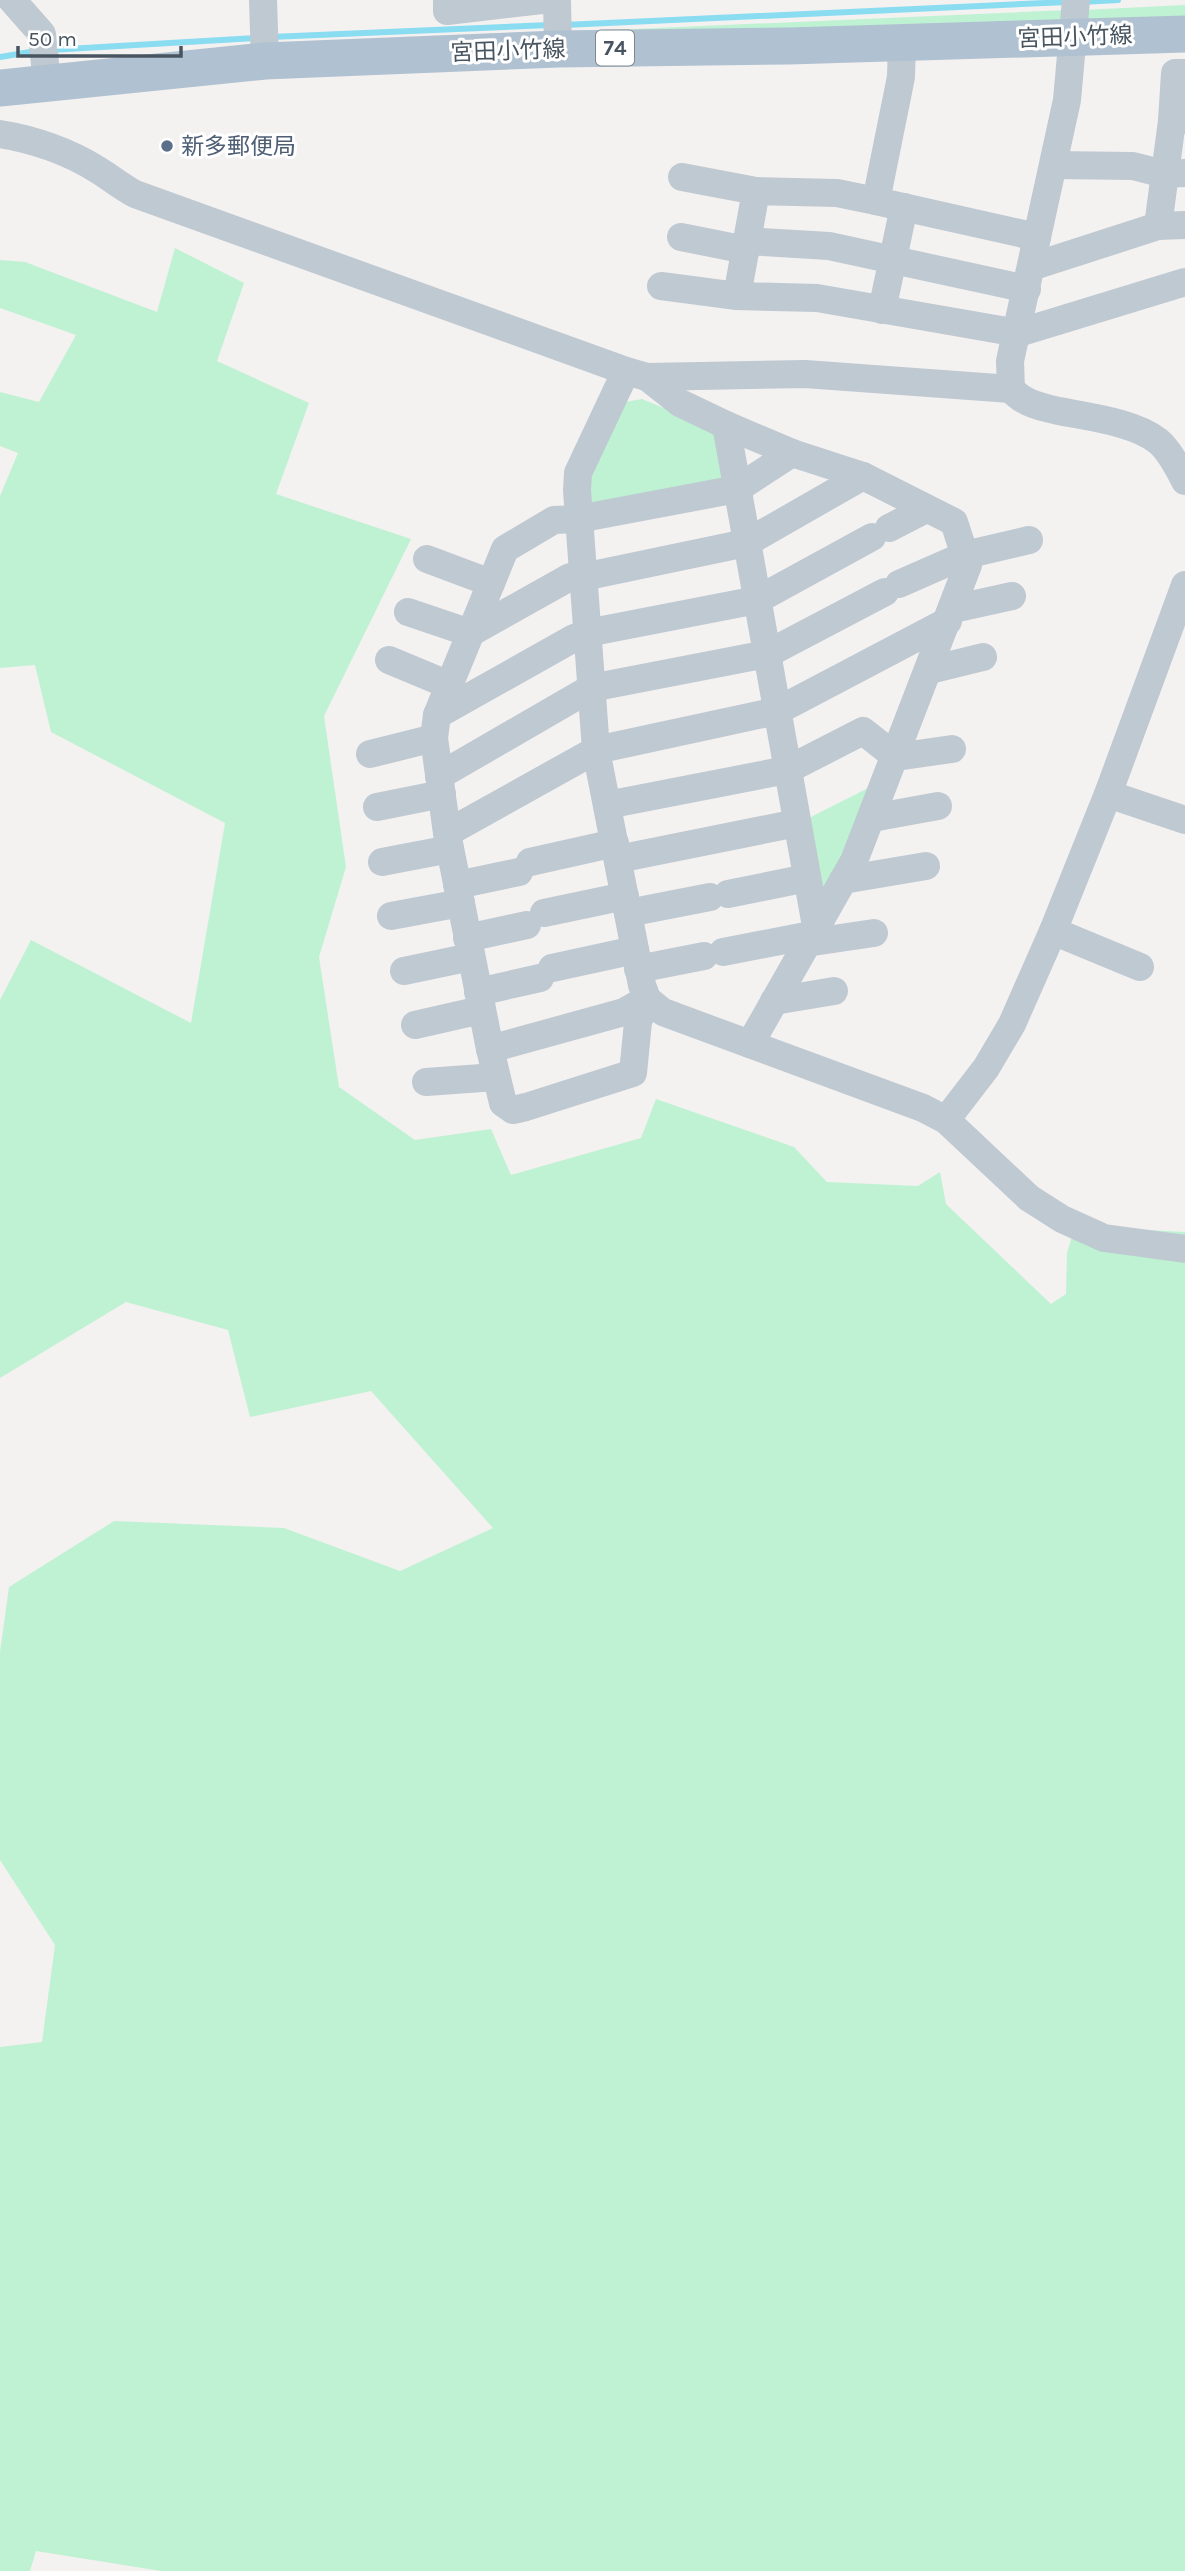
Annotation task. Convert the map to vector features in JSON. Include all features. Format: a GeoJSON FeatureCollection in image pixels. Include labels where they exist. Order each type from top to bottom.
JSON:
{"type":"FeatureCollection","features":[{"type":"Feature","properties":{"kind":"main road","name":"宮田小竹線"},"geometry":{"type":"LineString","coordinates":[[0,88],[47,84],[264,33],[555,18],[902,43],[1075,16],[1185,34]]}},
{"type":"Feature","properties":{"kind":"street"},"geometry":{"type":"LineString","coordinates":[[12,0],[42,34],[47,84]]}},
{"type":"Feature","properties":{"kind":"street"},"geometry":{"type":"LineString","coordinates":[[447,0],[447,11],[555,18]]}},
{"type":"Feature","properties":{"kind":"street"},"geometry":{"type":"LineString","coordinates":[[1011,389],[1010,361],[1067,100],[1075,16]]}},
{"type":"Feature","properties":{"kind":"street"},"geometry":{"type":"LineString","coordinates":[[876,201],[901,77],[902,43]]}},
{"type":"Feature","properties":{"kind":"street"},"geometry":{"type":"LineString","coordinates":[[681,237],[746,245],[829,246],[893,259],[1029,278],[1171,226],[1178,120],[1175,73],[1185,73]]}},
{"type":"Feature","properties":{"kind":"street"},"geometry":{"type":"LineString","coordinates":[[0,134],[30,141],[71,156],[135,194],[636,374],[680,403],[726,425],[792,453],[863,476],[954,522],[968,565],[930,670],[854,861],[750,1044]]}},
{"type":"Feature","properties":{"kind":"street"},"geometry":{"type":"LineString","coordinates":[[1054,165],[1133,166],[1175,174]]}},
{"type":"Feature","properties":{"kind":"street"},"geometry":{"type":"LineString","coordinates":[[682,177],[756,191],[837,194],[1037,237]]}},
{"type":"Feature","properties":{"kind":"street"},"geometry":{"type":"LineString","coordinates":[[737,296],[756,191]]}},
{"type":"Feature","properties":{"kind":"street"},"geometry":{"type":"LineString","coordinates":[[882,310],[904,207]]}},
{"type":"Feature","properties":{"kind":"street"},"geometry":{"type":"LineString","coordinates":[[661,286],[737,296],[817,298],[1018,333],[1185,282]]}},
{"type":"Feature","properties":{"kind":"street"},"geometry":{"type":"LineString","coordinates":[[636,374],[805,374],[1011,389],[1019,397],[1036,406],[1133,428],[1157,441],[1172,458],[1185,481]]}},
{"type":"Feature","properties":{"kind":"street"},"geometry":{"type":"LineString","coordinates":[[636,374],[578,473],[578,519],[596,750],[647,999],[638,1022],[632,1073],[513,1110],[503,1103],[479,1001],[440,785],[435,726],[449,685],[505,550],[554,520],[578,519],[737,489],[792,453]]}},
{"type":"Feature","properties":{"kind":"street"},"geometry":{"type":"LineString","coordinates":[[726,425],[807,878],[811,935]]}},
{"type":"Feature","properties":{"kind":"street"},"geometry":{"type":"LineString","coordinates":[[408,612],[470,633],[570,577],[583,577],[746,543],[863,476]]}},
{"type":"Feature","properties":{"kind":"street"},"geometry":{"type":"LineString","coordinates":[[370,754],[435,726],[574,638],[587,633],[757,600],[926,509]]}},
{"type":"Feature","properties":{"kind":"street"},"geometry":{"type":"LineString","coordinates":[[377,807],[440,785],[592,688],[767,654],[892,588],[965,555],[1029,540]]}},
{"type":"Feature","properties":{"kind":"street"},"geometry":{"type":"LineString","coordinates":[[428,559],[491,583]]}},
{"type":"Feature","properties":{"kind":"street"},"geometry":{"type":"LineString","coordinates":[[946,1120],[986,1068],[1012,1024],[1053,932],[1180,616],[1185,585]]}},
{"type":"Feature","properties":{"kind":"street"},"geometry":{"type":"LineString","coordinates":[[382,862],[449,841],[596,750],[777,711],[950,615],[1012,596]]}},
{"type":"Feature","properties":{"kind":"street"},"geometry":{"type":"LineString","coordinates":[[930,670],[983,657]]}},
{"type":"Feature","properties":{"kind":"street"},"geometry":{"type":"LineString","coordinates":[[388,660],[449,685]]}},
{"type":"Feature","properties":{"kind":"street"},"geometry":{"type":"LineString","coordinates":[[607,805],[788,769],[863,731],[896,757],[951,749]]}},
{"type":"Feature","properties":{"kind":"street"},"geometry":{"type":"LineString","coordinates":[[1108,794],[1185,820]]}},
{"type":"Feature","properties":{"kind":"street"},"geometry":{"type":"LineString","coordinates":[[872,817],[938,806]]}},
{"type":"Feature","properties":{"kind":"street"},"geometry":{"type":"LineString","coordinates":[[391,916],[459,894],[525,867],[797,822]]}},
{"type":"Feature","properties":{"kind":"street"},"geometry":{"type":"LineString","coordinates":[[843,880],[926,866]]}},
{"type":"Feature","properties":{"kind":"street"},"geometry":{"type":"LineString","coordinates":[[404,971],[469,948],[536,919],[626,905],[719,895],[807,878]]}},
{"type":"Feature","properties":{"kind":"street"},"geometry":{"type":"LineString","coordinates":[[1053,932],[1140,967]]}},
{"type":"Feature","properties":{"kind":"street"},"geometry":{"type":"LineString","coordinates":[[415,1025],[546,973],[637,960],[713,954],[811,935],[874,933]]}},
{"type":"Feature","properties":{"kind":"street"},"geometry":{"type":"LineString","coordinates":[[774,1001],[834,991]]}},
{"type":"Feature","properties":{"kind":"street"},"geometry":{"type":"LineString","coordinates":[[647,999],[663,1012],[923,1108],[946,1120],[1029,1198],[1062,1219],[1104,1238],[1185,1249]]}},
{"type":"Feature","properties":{"kind":"street"},"geometry":{"type":"LineString","coordinates":[[426,1082],[493,1063],[624,1012],[647,999]]}},
{"type":"Feature","properties":{"kind":"green space"},"geometry":{"type":"Polygon","coordinates":[[[1185,5],[1185,24],[1089,27],[1082,10],[1185,5]]]}},
{"type":"Feature","properties":{"kind":"green space"},"geometry":{"type":"Polygon","coordinates":[[[1068,10],[1061,28],[566,32],[1068,10]]]}},
{"type":"Feature","properties":{"kind":"green space"},"geometry":{"type":"Polygon","coordinates":[[[175,248],[244,283],[217,361],[309,403],[276,494],[411,539],[324,716],[346,867],[319,957],[339,1087],[415,1140],[491,1129],[511,1175],[641,1138],[656,1099],[794,1147],[827,1182],[918,1186],[940,1172],[946,1204],[1051,1304],[1066,1294],[1067,1253],[1072,1236],[1089,1227],[1185,1232],[1185,2571],[161,2571],[36,2551],[30,2571],[0,2571],[0,2047],[42,2042],[55,1945],[0,1860],[0,1652],[9,1587],[114,1521],[284,1528],[400,1571],[493,1528],[371,1391],[250,1417],[228,1330],[126,1302],[0,1378],[0,1000],[31,940],[191,1023],[225,823],[51,732],[35,665],[0,668],[0,496],[18,453],[0,446],[0,392],[39,402],[76,335],[0,308],[0,260],[25,262],[157,312],[175,248]]]}},
{"type":"Feature","properties":{"kind":"green space"},"geometry":{"type":"Polygon","coordinates":[[[642,399],[710,427],[720,437],[727,483],[590,512],[588,480],[625,402],[642,399]]]}},
{"type":"Feature","properties":{"kind":"green space"},"geometry":{"type":"Polygon","coordinates":[[[876,784],[848,859],[816,898],[803,821],[876,784]]]}},
{"type":"Feature","properties":{"kind":"waterway"},"geometry":{"type":"LineString","coordinates":[[1082,2],[1118,0]]}},
{"type":"Feature","properties":{"kind":"waterway"},"geometry":{"type":"LineString","coordinates":[[564,25],[1067,2]]}},
{"type":"Feature","properties":{"kind":"waterway"},"geometry":{"type":"LineString","coordinates":[[271,37],[550,25]]}},
{"type":"Feature","properties":{"kind":"waterway"},"geometry":{"type":"LineString","coordinates":[[50,50],[256,38]]}},
{"type":"Feature","properties":{"kind":"waterway"},"geometry":{"type":"LineString","coordinates":[[0,57],[36,51]]}},
{"type":"Feature","properties":{"kind":"place","name":"新多郵便局"},"geometry":{"type":"Point","coordinates":[167,146]}}]}
